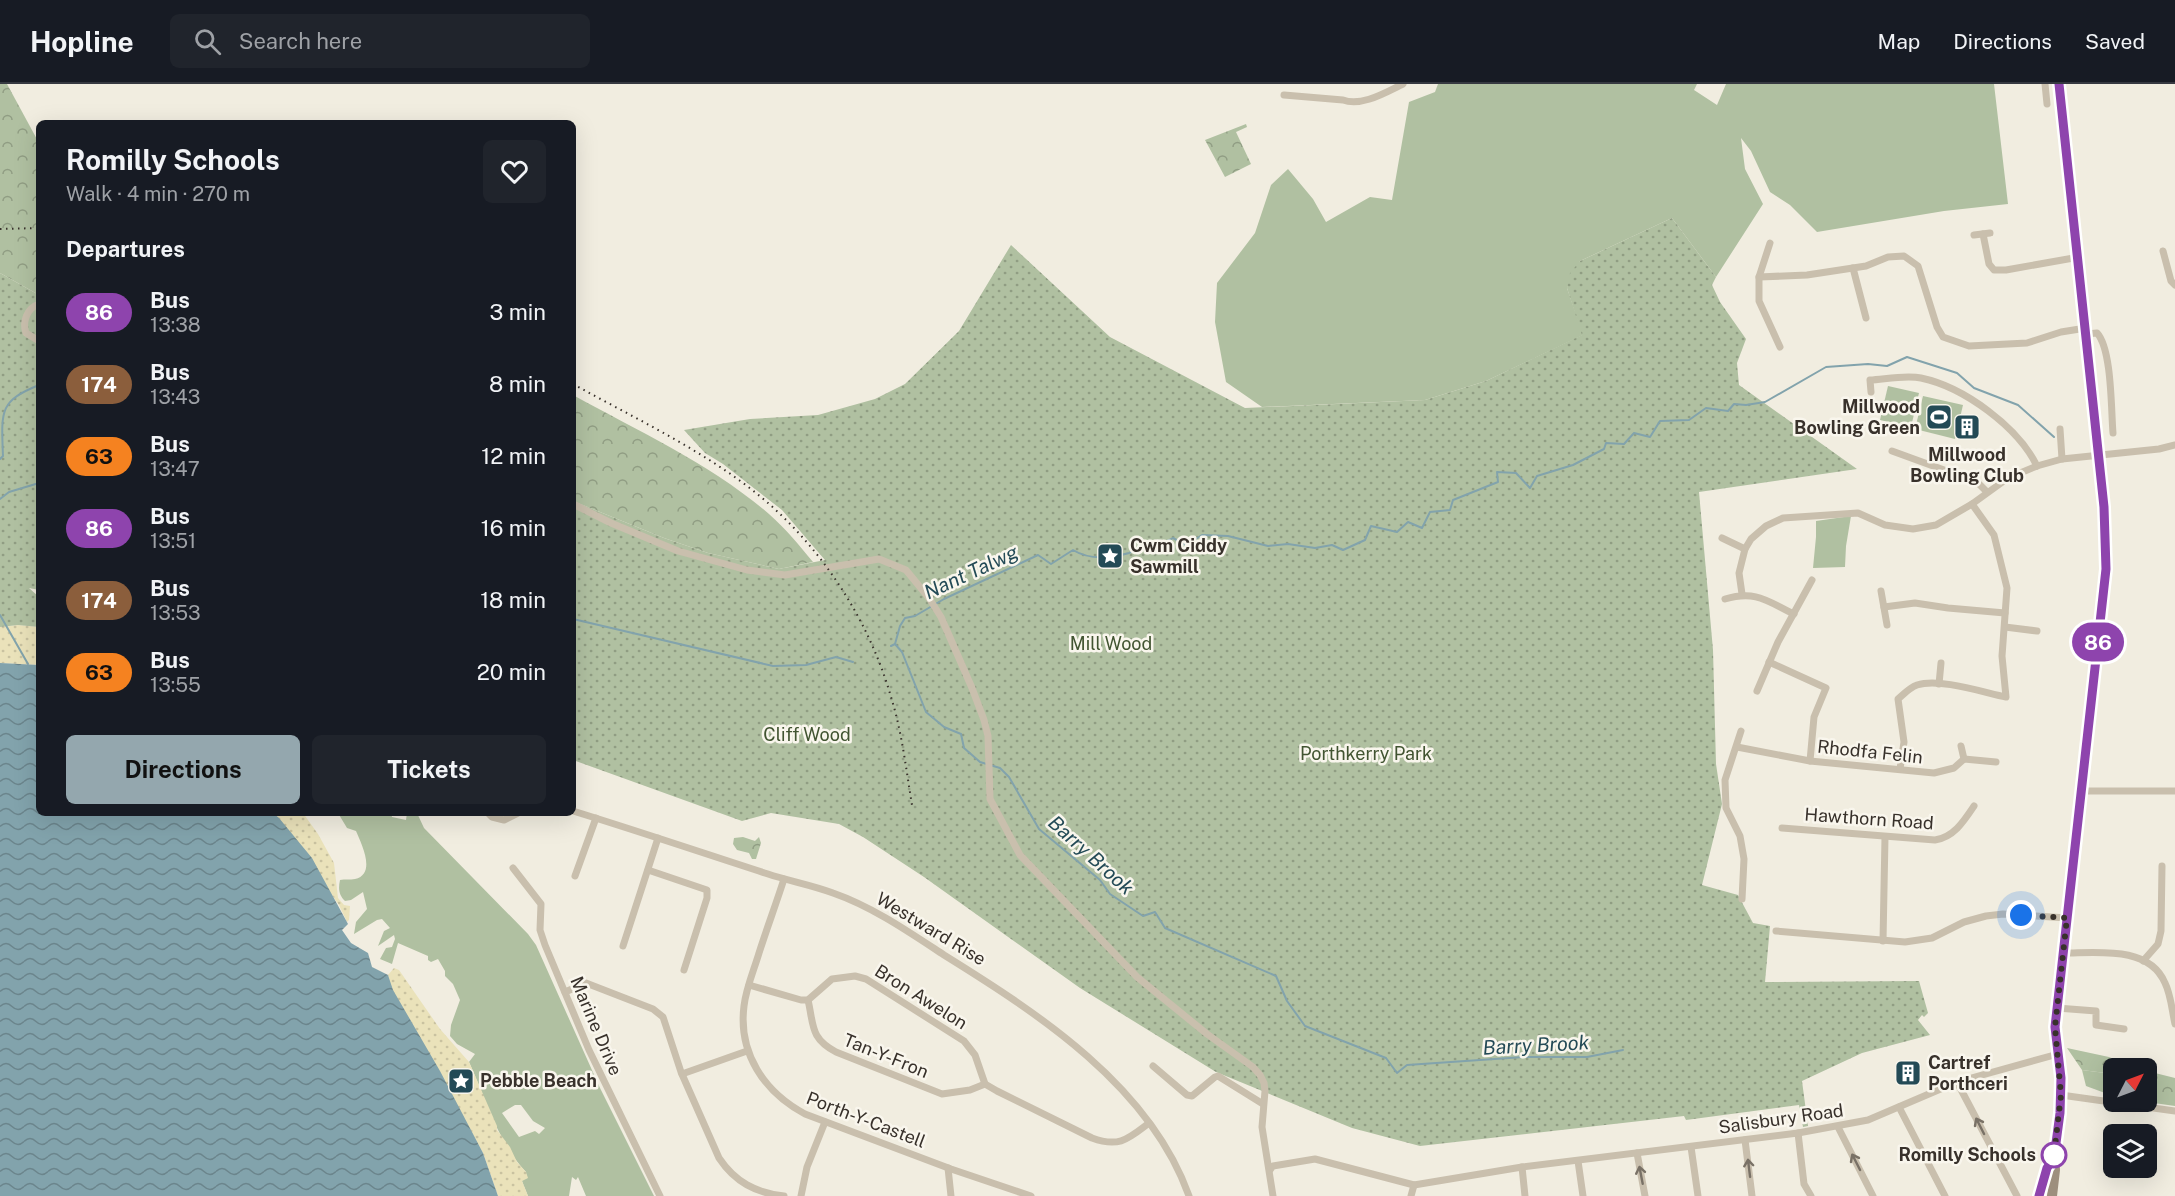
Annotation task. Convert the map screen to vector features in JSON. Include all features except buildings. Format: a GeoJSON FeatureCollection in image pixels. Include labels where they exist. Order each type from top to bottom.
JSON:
{"type":"FeatureCollection","features":[{"type":"Feature","properties":{"kind":"main road"},"geometry":{"type":"LineString","coordinates":[[2052,1196],[2061,1095],[2055,1027],[2106,569],[2104,507],[2099,455],[2059,84]]}},
{"type":"Feature","properties":{"kind":"main road"},"geometry":{"type":"LineString","coordinates":[[2039,1196],[2047,1168],[2054,1158]]}},
{"type":"Feature","properties":{"kind":"street"},"geometry":{"type":"LineString","coordinates":[[1284,95],[1343,100],[1350,103],[1360,102],[1403,84]]}},
{"type":"Feature","properties":{"kind":"street"},"geometry":{"type":"LineString","coordinates":[[2045,84],[2047,101],[2061,96]]}},
{"type":"Feature","properties":{"kind":"street"},"geometry":{"type":"LineString","coordinates":[[1974,235],[1986,233],[1989,264],[1994,270],[2006,270],[2079,257]]}},
{"type":"Feature","properties":{"kind":"street"},"geometry":{"type":"LineString","coordinates":[[1770,243],[1759,278],[1759,301],[1780,347]]}},
{"type":"Feature","properties":{"kind":"street"},"geometry":{"type":"LineString","coordinates":[[2163,251],[2171,281],[2175,285]]}},
{"type":"Feature","properties":{"kind":"street"},"geometry":{"type":"LineString","coordinates":[[1759,278],[1807,275],[1866,266],[1888,257],[1904,256],[1918,266],[1937,327],[1943,337],[1969,346],[2027,343],[2061,332],[2097,333],[2103,343],[2108,365],[2113,433]]}},
{"type":"Feature","properties":{"kind":"street"},"geometry":{"type":"LineString","coordinates":[[1853,268],[1866,318]]}},
{"type":"Feature","properties":{"kind":"street"},"geometry":{"type":"LineString","coordinates":[[36,305],[27,314],[24,323],[26,333],[36,339]]}},
{"type":"Feature","properties":{"kind":"street"},"geometry":{"type":"LineString","coordinates":[[1871,392],[1870,380],[1919,377],[1950,387],[2002,421],[2031,454],[2037,466]]}},
{"type":"Feature","properties":{"kind":"street"},"geometry":{"type":"LineString","coordinates":[[2060,429],[2062,459]]}},
{"type":"Feature","properties":{"kind":"street"},"geometry":{"type":"LineString","coordinates":[[1742,594],[1739,573],[1745,549],[1766,526],[1783,518],[1858,513],[1885,525],[1913,529],[1936,525],[2016,474],[2037,466],[2062,459],[2159,449],[2175,445]]}},
{"type":"Feature","properties":{"kind":"street"},"geometry":{"type":"LineString","coordinates":[[1892,451],[1977,482],[1987,492]]}},
{"type":"Feature","properties":{"kind":"street"},"geometry":{"type":"LineString","coordinates":[[1900,769],[1904,742],[1898,699],[1910,688],[1919,684],[1939,684],[2006,697],[2002,656],[2007,588],[1998,544],[1972,504]]}},
{"type":"Feature","properties":{"kind":"street"},"geometry":{"type":"LineString","coordinates":[[576,506],[678,551],[747,570],[785,574],[879,559],[906,570],[936,609],[984,720],[988,736],[990,799],[1020,855],[1137,977],[1207,1034],[1253,1067],[1264,1083],[1262,1126],[1273,1196]]}},
{"type":"Feature","properties":{"kind":"street"},"geometry":{"type":"LineString","coordinates":[[1722,538],[1745,549]]}},
{"type":"Feature","properties":{"kind":"street"},"geometry":{"type":"LineString","coordinates":[[1757,691],[1778,642],[1812,580]]}},
{"type":"Feature","properties":{"kind":"street"},"geometry":{"type":"LineString","coordinates":[[1881,591],[1887,625]]}},
{"type":"Feature","properties":{"kind":"street"},"geometry":{"type":"LineString","coordinates":[[1725,599],[1742,594],[1756,596],[1794,615]]}},
{"type":"Feature","properties":{"kind":"street"},"geometry":{"type":"LineString","coordinates":[[1884,607],[1915,603],[2006,613]]}},
{"type":"Feature","properties":{"kind":"street"},"geometry":{"type":"LineString","coordinates":[[2005,627],[2037,631]]}},
{"type":"Feature","properties":{"kind":"street"},"geometry":{"type":"LineString","coordinates":[[1769,663],[1826,688],[1814,717],[1810,761]]}},
{"type":"Feature","properties":{"kind":"street"},"geometry":{"type":"LineString","coordinates":[[1939,684],[1941,663]]}},
{"type":"Feature","properties":{"kind":"street"},"geometry":{"type":"LineString","coordinates":[[1741,731],[1725,780],[1726,808],[1740,836],[1744,859],[1742,899]]}},
{"type":"Feature","properties":{"kind":"street"},"geometry":{"type":"LineString","coordinates":[[1961,746],[1964,759],[1996,762]]}},
{"type":"Feature","properties":{"kind":"street","name":"Rhodfa Felin"},"geometry":{"type":"LineString","coordinates":[[1737,747],[1810,761],[1934,773],[1954,768],[1964,759]]}},
{"type":"Feature","properties":{"kind":"street"},"geometry":{"type":"LineString","coordinates":[[2081,791],[2175,791]]}},
{"type":"Feature","properties":{"kind":"street","name":"Hawthorn Road"},"geometry":{"type":"LineString","coordinates":[[1782,828],[1885,837],[1944,839],[1963,822],[1974,806]]}},
{"type":"Feature","properties":{"kind":"street","name":"Westward Rise"},"geometry":{"type":"LineString","coordinates":[[576,812],[784,879],[832,892],[860,904],[924,942],[1035,1014],[1087,1056],[1149,1123],[1177,1167],[1190,1196]]}},
{"type":"Feature","properties":{"kind":"street"},"geometry":{"type":"LineString","coordinates":[[491,816],[504,820],[512,816]]}},
{"type":"Feature","properties":{"kind":"street"},"geometry":{"type":"LineString","coordinates":[[575,876],[596,818]]}},
{"type":"Feature","properties":{"kind":"street"},"geometry":{"type":"LineString","coordinates":[[1883,941],[1885,837]]}},
{"type":"Feature","properties":{"kind":"street"},"geometry":{"type":"LineString","coordinates":[[623,946],[658,838]]}},
{"type":"Feature","properties":{"kind":"street"},"geometry":{"type":"LineString","coordinates":[[2143,961],[2158,944],[2161,932],[2162,866]]}},
{"type":"Feature","properties":{"kind":"street","name":"Marine Drive"},"geometry":{"type":"LineString","coordinates":[[513,868],[541,903],[540,930],[565,992],[598,1071],[660,1196]]}},
{"type":"Feature","properties":{"kind":"street"},"geometry":{"type":"LineString","coordinates":[[648,870],[707,890],[707,898],[684,970]]}},
{"type":"Feature","properties":{"kind":"street","name":"Porth-Y-Castell"},"geometry":{"type":"LineString","coordinates":[[784,879],[744,1004],[743,1018],[747,1051],[766,1084],[778,1098],[789,1106],[825,1122],[1031,1196]]}},
{"type":"Feature","properties":{"kind":"street"},"geometry":{"type":"LineString","coordinates":[[1776,932],[1905,942],[1926,939],[1964,922],[1986,916],[2003,914],[2067,918]]}},
{"type":"Feature","properties":{"kind":"street"},"geometry":{"type":"LineString","coordinates":[[2063,953],[2124,953],[2156,969],[2165,982],[2175,1024]]}},
{"type":"Feature","properties":{"kind":"street","name":"Bron Awelon"},"geometry":{"type":"LineString","coordinates":[[808,1000],[832,979],[855,976],[866,979],[964,1041],[975,1055],[986,1084]]}},
{"type":"Feature","properties":{"kind":"street"},"geometry":{"type":"LineString","coordinates":[[565,992],[586,983],[653,1009],[663,1017],[682,1074],[726,1168],[740,1181],[758,1191],[784,1196]]}},
{"type":"Feature","properties":{"kind":"street"},"geometry":{"type":"LineString","coordinates":[[749,985],[808,1000]]}},
{"type":"Feature","properties":{"kind":"street","name":"Tan-Y-Fron"},"geometry":{"type":"LineString","coordinates":[[808,1000],[815,1035],[822,1044],[836,1052],[942,1094],[970,1090],[986,1084]]}},
{"type":"Feature","properties":{"kind":"street"},"geometry":{"type":"LineString","coordinates":[[2057,1008],[2096,1011],[2096,1025],[2124,1029]]}},
{"type":"Feature","properties":{"kind":"street"},"geometry":{"type":"LineString","coordinates":[[682,1074],[747,1051]]}},
{"type":"Feature","properties":{"kind":"street","name":"Salisbury Road"},"geometry":{"type":"LineString","coordinates":[[1414,1185],[1522,1167],[1838,1127],[1868,1120],[1957,1082],[2058,1054]]}},
{"type":"Feature","properties":{"kind":"street"},"geometry":{"type":"LineString","coordinates":[[1153,1066],[1187,1095],[1192,1096],[1218,1076],[1263,1104]]}},
{"type":"Feature","properties":{"kind":"street"},"geometry":{"type":"LineString","coordinates":[[1957,1082],[2017,1196]]}},
{"type":"Feature","properties":{"kind":"street"},"geometry":{"type":"LineString","coordinates":[[986,1084],[1082,1133],[1107,1143],[1120,1142],[1149,1123]]}},
{"type":"Feature","properties":{"kind":"street"},"geometry":{"type":"LineString","coordinates":[[2061,1095],[2175,1111]]}},
{"type":"Feature","properties":{"kind":"street"},"geometry":{"type":"LineString","coordinates":[[1899,1107],[1945,1196]]}},
{"type":"Feature","properties":{"kind":"street"},"geometry":{"type":"LineString","coordinates":[[801,1196],[807,1167],[825,1122]]}},
{"type":"Feature","properties":{"kind":"street"},"geometry":{"type":"LineString","coordinates":[[1838,1127],[1873,1196]]}},
{"type":"Feature","properties":{"kind":"street"},"geometry":{"type":"LineString","coordinates":[[1798,1133],[1804,1184],[1811,1196]]}},
{"type":"Feature","properties":{"kind":"street"},"geometry":{"type":"LineString","coordinates":[[1745,1140],[1752,1196]]}},
{"type":"Feature","properties":{"kind":"street"},"geometry":{"type":"LineString","coordinates":[[1691,1147],[1698,1196]]}},
{"type":"Feature","properties":{"kind":"street"},"geometry":{"type":"LineString","coordinates":[[1637,1153],[1645,1196]]}},
{"type":"Feature","properties":{"kind":"street"},"geometry":{"type":"LineString","coordinates":[[1270,1170],[1273,1166],[1315,1159],[1414,1185],[1412,1196]]}},
{"type":"Feature","properties":{"kind":"street"},"geometry":{"type":"LineString","coordinates":[[1578,1161],[1582,1196]]}},
{"type":"Feature","properties":{"kind":"street"},"geometry":{"type":"LineString","coordinates":[[1522,1167],[1525,1196]]}},
{"type":"Feature","properties":{"kind":"street"},"geometry":{"type":"LineString","coordinates":[[948,1168],[951,1196]]}},
{"type":"Feature","properties":{"kind":"green space"},"geometry":{"type":"Polygon","coordinates":[[[0,84],[7,84],[36,137],[36,293],[0,273],[0,84]]]}},
{"type":"Feature","properties":{"kind":"green space"},"geometry":{"type":"Polygon","coordinates":[[[1438,84],[1697,84],[1694,90],[1717,105],[1726,84],[1994,84],[2008,204],[1944,211],[1817,232],[1790,205],[1770,192],[1751,151],[1741,138],[1745,169],[1763,204],[1716,277],[1672,218],[1580,261],[1567,288],[1583,335],[1486,381],[1425,400],[1262,407],[1226,382],[1215,322],[1217,283],[1255,233],[1271,185],[1288,169],[1313,199],[1326,222],[1370,197],[1392,200],[1409,102],[1435,92],[1438,84]]]}},
{"type":"Feature","properties":{"kind":"green space"},"geometry":{"type":"Polygon","coordinates":[[[1246,124],[1247,127],[1236,132],[1251,164],[1225,177],[1205,140],[1246,124]]]}},
{"type":"Feature","properties":{"kind":"green space","name":"Porthkerry Park"},"geometry":{"type":"Polygon","coordinates":[[[1672,218],[1716,277],[1712,285],[1720,302],[1746,339],[1737,363],[1739,385],[1857,469],[1699,492],[1713,650],[1716,764],[1722,804],[1702,885],[1738,895],[1753,923],[1770,926],[1765,982],[1919,981],[1928,1013],[1924,1017],[1922,1015],[1918,1020],[1930,1035],[1862,1053],[1802,1081],[1808,1126],[1803,1127],[1799,1105],[1686,1120],[1684,1116],[1420,1146],[1352,1128],[1216,1072],[1080,988],[924,877],[839,824],[771,813],[742,821],[576,761],[576,502],[708,553],[779,569],[825,560],[782,510],[723,464],[705,453],[684,430],[750,419],[818,415],[875,399],[905,384],[959,331],[1011,245],[1110,337],[1245,408],[1425,400],[1486,381],[1582,335],[1567,288],[1570,273],[1580,261],[1672,218]]]}},
{"type":"Feature","properties":{"kind":"green space"},"geometry":{"type":"Polygon","coordinates":[[[0,273],[36,293],[36,589],[29,588],[36,594],[36,627],[18,625],[0,627],[0,273]]]}},
{"type":"Feature","properties":{"kind":"green space"},"geometry":{"type":"Polygon","coordinates":[[[1888,386],[1919,393],[1911,427],[1880,420],[1888,386]]]}},
{"type":"Feature","properties":{"kind":"green space","name":"Millwood Bowling Green"},"geometry":{"type":"Polygon","coordinates":[[[1923,396],[1963,405],[1955,439],[1915,429],[1923,396]]]}},
{"type":"Feature","properties":{"kind":"green space"},"geometry":{"type":"Polygon","coordinates":[[[576,397],[699,464],[747,496],[792,537],[813,562],[779,569],[708,553],[576,502],[576,397]]]}},
{"type":"Feature","properties":{"kind":"green space"},"geometry":{"type":"Polygon","coordinates":[[[1851,516],[1845,567],[1813,568],[1816,521],[1851,516]]]}},
{"type":"Feature","properties":{"kind":"green space"},"geometry":{"type":"Polygon","coordinates":[[[340,816],[392,816],[406,820],[407,816],[418,816],[424,828],[528,934],[536,945],[600,1088],[654,1196],[586,1196],[578,1177],[576,1180],[572,1177],[569,1196],[528,1196],[522,1181],[526,1172],[507,1147],[469,1062],[475,1054],[457,1044],[450,1036],[451,1025],[460,1000],[453,984],[445,976],[445,971],[438,959],[431,962],[428,956],[398,943],[392,964],[380,959],[386,948],[392,947],[395,939],[394,935],[378,946],[384,931],[390,928],[382,919],[354,934],[356,922],[367,909],[363,892],[345,901],[340,894],[339,883],[340,880],[362,876],[365,871],[366,858],[356,831],[347,828],[340,816]],[[515,1105],[502,1113],[519,1137],[535,1131],[539,1134],[545,1128],[533,1121],[521,1105],[515,1105]]]}},
{"type":"Feature","properties":{"kind":"green space"},"geometry":{"type":"Polygon","coordinates":[[[743,837],[755,841],[759,837],[761,843],[756,859],[752,859],[749,853],[737,850],[733,844],[734,838],[743,837]]]}},
{"type":"Feature","properties":{"kind":"green space"},"geometry":{"type":"Polygon","coordinates":[[[2067,1048],[2111,1058],[2103,1058],[2103,1073],[2082,1070],[2067,1048]]]}},
{"type":"Feature","properties":{"kind":"green space"},"geometry":{"type":"Polygon","coordinates":[[[2082,1070],[2103,1073],[2103,1092],[2086,1086],[2082,1070]]]}},
{"type":"Feature","properties":{"kind":"green space"},"geometry":{"type":"Polygon","coordinates":[[[2157,1074],[2175,1078],[2175,1106],[2157,1103],[2157,1074]]]}},
{"type":"Feature","properties":{"kind":"sand"},"geometry":{"type":"Polygon","coordinates":[[[18,625],[36,627],[36,665],[0,663],[0,627],[18,625]]]}},
{"type":"Feature","properties":{"kind":"sand"},"geometry":{"type":"Polygon","coordinates":[[[275,816],[305,816],[334,863],[338,898],[344,905],[350,906],[347,922],[339,905],[275,816]]]}},
{"type":"Feature","properties":{"kind":"sand","name":"Pebble Beach"},"geometry":{"type":"Polygon","coordinates":[[[394,968],[399,970],[440,1029],[469,1062],[497,1130],[526,1172],[528,1178],[522,1181],[528,1196],[498,1196],[483,1153],[392,990],[388,975],[394,968]]]}},
{"type":"Feature","properties":{"kind":"water"},"geometry":{"type":"Polygon","coordinates":[[[0,663],[36,665],[36,816],[277,816],[279,818],[312,858],[348,924],[342,930],[351,943],[368,953],[372,967],[388,975],[393,990],[440,1071],[483,1153],[498,1196],[0,1196],[0,663]]]}},
{"type":"Feature","properties":{"kind":"waterway","name":"Nant Talwg"},"geometry":{"type":"LineString","coordinates":[[891,646],[895,644],[905,618],[915,616],[944,599],[1038,555],[1051,564],[1073,550],[1093,557],[1115,556],[1173,538],[1186,545],[1202,535],[1228,536],[1268,546],[1288,544],[1315,548],[1332,545],[1343,550],[1365,540],[1371,526],[1397,532],[1408,522],[1422,528],[1430,512],[1450,510],[1453,500],[1498,482],[1497,472],[1516,473],[1530,488],[1537,476],[1573,465],[1604,449],[1606,443],[1624,444],[1634,433],[1650,437],[1660,421],[1689,420],[1706,408],[1728,411],[1734,404],[1765,402],[1826,367],[1868,364],[1887,366],[1907,357],[1957,373],[1974,388],[2018,405],[2054,437]]}},
{"type":"Feature","properties":{"kind":"waterway"},"geometry":{"type":"LineString","coordinates":[[0,459],[3,456],[2,427],[6,409],[17,396],[36,386]]}},
{"type":"Feature","properties":{"kind":"waterway","name":"Nant Talwg"},"geometry":{"type":"LineString","coordinates":[[0,499],[9,492],[36,484]]}},
{"type":"Feature","properties":{"kind":"waterway"},"geometry":{"type":"LineString","coordinates":[[0,615],[28,664]]}},
{"type":"Feature","properties":{"kind":"waterway","name":"Nant Talwg"},"geometry":{"type":"LineString","coordinates":[[576,620],[773,666],[806,665],[836,657],[853,662]]}},
{"type":"Feature","properties":{"kind":"waterway","name":"Barry Brook"},"geometry":{"type":"LineString","coordinates":[[895,644],[902,652],[926,712],[944,727],[961,734],[964,748],[980,762],[1000,768],[1009,777],[1039,829],[1100,880],[1110,894],[1143,916],[1155,912],[1165,928],[1276,976],[1287,1001],[1305,1026],[1386,1058],[1397,1073],[1407,1065],[1524,1057],[1587,1057],[1623,1050]]}},
{"type":"Feature","properties":{"kind":"railway"},"geometry":{"type":"LineString","coordinates":[[0,229],[36,228]]}},
{"type":"Feature","properties":{"kind":"railway"},"geometry":{"type":"LineString","coordinates":[[576,386],[670,436],[739,480],[783,517],[823,562],[856,613],[882,668],[898,724],[912,805]]}},
{"type":"Feature","properties":{"kind":"bus line","name":"86"},"geometry":{"type":"LineString","coordinates":[[2039,1196],[2047,1168],[2054,1158],[2060,1113],[2061,1078],[2055,1027],[2106,569],[2104,507],[2075,217],[2059,84]]}},
{"type":"Feature","properties":{"kind":"place","name":"Millwood Bowling Green"},"geometry":{"type":"Point","coordinates":[1939,417]}},
{"type":"Feature","properties":{"kind":"place","name":"Millwood Bowling Club"},"geometry":{"type":"Point","coordinates":[1967,427]}},
{"type":"Feature","properties":{"kind":"place","name":"Cwm Ciddy Sawmill"},"geometry":{"type":"Point","coordinates":[1110,556]}},
{"type":"Feature","properties":{"kind":"place","name":"Cartref Porthceri"},"geometry":{"type":"Point","coordinates":[1908,1073]}},
{"type":"Feature","properties":{"kind":"place","name":"Pebble Beach"},"geometry":{"type":"Point","coordinates":[461,1081]}},
{"type":"Feature","properties":{"kind":"place","name":"Romilly Schools"},"geometry":{"type":"Point","coordinates":[2054,1155]}},
{"type":"Feature","properties":{"kind":"route"},"geometry":{"type":"LineString","coordinates":[[2021,915],[2067,918],[2055,1027],[2061,1095],[2054,1155]]}},
{"type":"Feature","properties":{"kind":"park label","name":"Mill Wood"},"geometry":{"type":"Point","coordinates":[1111,644]}},
{"type":"Feature","properties":{"kind":"park label","name":"Cliff Wood"},"geometry":{"type":"Point","coordinates":[807,735]}}]}
